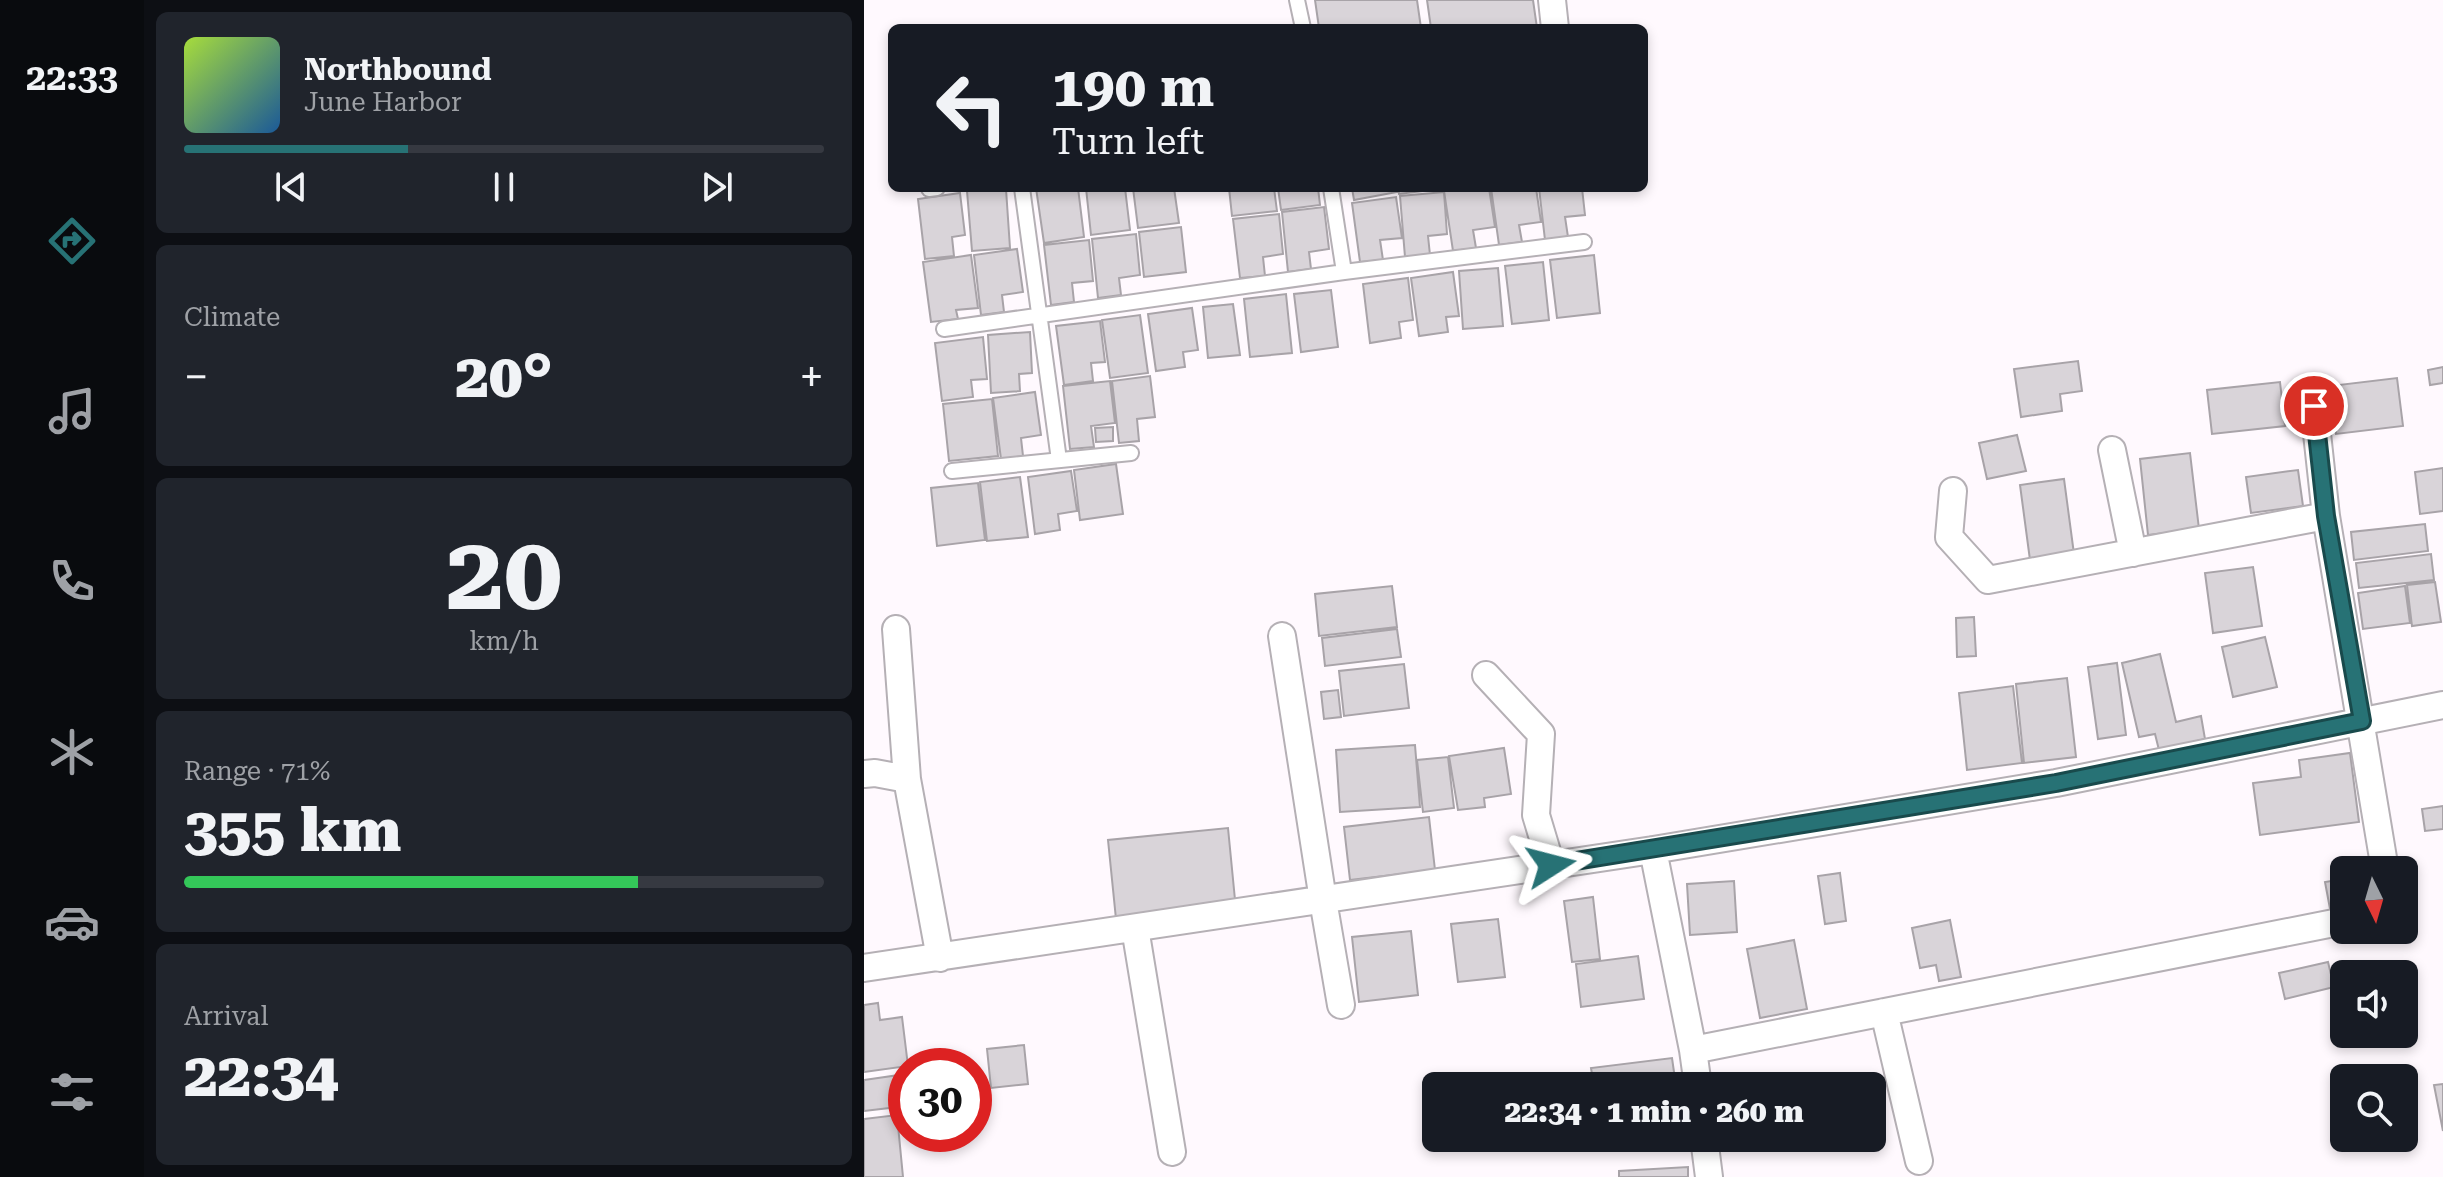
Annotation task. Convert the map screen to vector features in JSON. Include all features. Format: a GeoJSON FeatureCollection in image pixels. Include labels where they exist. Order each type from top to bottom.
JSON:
{"type":"FeatureCollection","features":[{"type":"Feature","properties":{"kind":"street"},"geometry":{"type":"LineString","coordinates":[[1552,0],[1555,24]]}},
{"type":"Feature","properties":{"kind":"street"},"geometry":{"type":"LineString","coordinates":[[2314,406],[2326,516],[2383,856]]}},
{"type":"Feature","properties":{"kind":"street"},"geometry":{"type":"LineString","coordinates":[[2112,450],[2133,553]]}},
{"type":"Feature","properties":{"kind":"street"},"geometry":{"type":"LineString","coordinates":[[1953,491],[1949,537],[1988,580],[2326,516]]}},
{"type":"Feature","properties":{"kind":"street"},"geometry":{"type":"LineString","coordinates":[[896,629],[907,779],[940,958]]}},
{"type":"Feature","properties":{"kind":"street"},"geometry":{"type":"LineString","coordinates":[[1282,636],[1341,1005]]}},
{"type":"Feature","properties":{"kind":"street"},"geometry":{"type":"LineString","coordinates":[[1486,675],[1541,734],[1536,815],[1551,865]]}},
{"type":"Feature","properties":{"kind":"street"},"geometry":{"type":"LineString","coordinates":[[864,968],[1653,850],[2056,783],[2443,705]]}},
{"type":"Feature","properties":{"kind":"street"},"geometry":{"type":"LineString","coordinates":[[864,774],[907,779]]}},
{"type":"Feature","properties":{"kind":"street"},"geometry":{"type":"LineString","coordinates":[[1653,850],[1696,1072]]}},
{"type":"Feature","properties":{"kind":"street"},"geometry":{"type":"LineString","coordinates":[[1693,1050],[2330,924]]}},
{"type":"Feature","properties":{"kind":"street"},"geometry":{"type":"LineString","coordinates":[[1135,928],[1172,1152]]}},
{"type":"Feature","properties":{"kind":"street"},"geometry":{"type":"LineString","coordinates":[[1884,1012],[1919,1161]]}},
{"type":"Feature","properties":{"kind":"street"},"geometry":{"type":"LineString","coordinates":[[1706,1152],[1709,1177]]}},
{"type":"Feature","properties":{"kind":"lane"},"geometry":{"type":"LineString","coordinates":[[1297,0],[1302,24]]}},
{"type":"Feature","properties":{"kind":"lane"},"geometry":{"type":"LineString","coordinates":[[1022,192],[1059,460]]}},
{"type":"Feature","properties":{"kind":"lane"},"geometry":{"type":"LineString","coordinates":[[1332,192],[1344,272]]}},
{"type":"Feature","properties":{"kind":"lane"},"geometry":{"type":"LineString","coordinates":[[944,329],[1344,272],[1584,242]]}},
{"type":"Feature","properties":{"kind":"lane"},"geometry":{"type":"LineString","coordinates":[[952,471],[1131,453]]}},
{"type":"Feature","properties":{"kind":"building"},"geometry":{"type":"Polygon","coordinates":[[[1315,0],[1417,0],[1420,24],[1318,24],[1315,0]]]}},
{"type":"Feature","properties":{"kind":"building"},"geometry":{"type":"Polygon","coordinates":[[[1427,0],[1533,0],[1536,24],[1430,24],[1427,0]]]}},
{"type":"Feature","properties":{"kind":"building"},"geometry":{"type":"Polygon","coordinates":[[[967,192],[1006,192],[1010,248],[972,251],[967,192]]]}},
{"type":"Feature","properties":{"kind":"building"},"geometry":{"type":"Polygon","coordinates":[[[1037,192],[1078,192],[1084,237],[1044,243],[1037,192]]]}},
{"type":"Feature","properties":{"kind":"building"},"geometry":{"type":"Polygon","coordinates":[[[1086,192],[1125,192],[1130,230],[1091,235],[1086,192]]]}},
{"type":"Feature","properties":{"kind":"building"},"geometry":{"type":"Polygon","coordinates":[[[1134,192],[1175,192],[1179,223],[1138,228],[1134,192]]]}},
{"type":"Feature","properties":{"kind":"building"},"geometry":{"type":"Polygon","coordinates":[[[1229,192],[1275,192],[1277,211],[1232,216],[1229,192]]]}},
{"type":"Feature","properties":{"kind":"building"},"geometry":{"type":"Polygon","coordinates":[[[1279,192],[1318,192],[1320,205],[1281,210],[1279,192]]]}},
{"type":"Feature","properties":{"kind":"building"},"geometry":{"type":"Polygon","coordinates":[[[1353,192],[1397,192],[1354,200],[1353,192]]]}},
{"type":"Feature","properties":{"kind":"building"},"geometry":{"type":"Polygon","coordinates":[[[1444,192],[1490,192],[1495,227],[1473,230],[1476,248],[1453,251],[1444,192]]]}},
{"type":"Feature","properties":{"kind":"building"},"geometry":{"type":"Polygon","coordinates":[[[1444,192],[1447,234],[1428,236],[1430,255],[1405,257],[1400,196],[1444,192]]]}},
{"type":"Feature","properties":{"kind":"building"},"geometry":{"type":"Polygon","coordinates":[[[1492,192],[1537,192],[1541,222],[1519,225],[1522,242],[1499,245],[1492,192]]]}},
{"type":"Feature","properties":{"kind":"building"},"geometry":{"type":"Polygon","coordinates":[[[1539,192],[1582,192],[1585,215],[1565,217],[1568,237],[1545,240],[1539,192]]]}},
{"type":"Feature","properties":{"kind":"building"},"geometry":{"type":"Polygon","coordinates":[[[960,193],[965,235],[952,237],[954,256],[925,259],[918,199],[960,193]]]}},
{"type":"Feature","properties":{"kind":"building"},"geometry":{"type":"Polygon","coordinates":[[[1396,197],[1402,238],[1380,240],[1383,260],[1360,262],[1352,203],[1396,197]]]}},
{"type":"Feature","properties":{"kind":"building"},"geometry":{"type":"Polygon","coordinates":[[[1324,207],[1329,249],[1309,252],[1311,269],[1288,272],[1282,212],[1324,207]]]}},
{"type":"Feature","properties":{"kind":"building"},"geometry":{"type":"Polygon","coordinates":[[[1279,214],[1283,254],[1263,257],[1265,276],[1240,278],[1233,219],[1279,214]]]}},
{"type":"Feature","properties":{"kind":"building"},"geometry":{"type":"Polygon","coordinates":[[[1181,227],[1186,272],[1144,277],[1139,232],[1181,227]]]}},
{"type":"Feature","properties":{"kind":"building"},"geometry":{"type":"Polygon","coordinates":[[[1136,234],[1140,275],[1119,278],[1121,295],[1098,298],[1092,239],[1136,234]]]}},
{"type":"Feature","properties":{"kind":"building"},"geometry":{"type":"Polygon","coordinates":[[[1089,240],[1093,281],[1072,283],[1074,302],[1051,305],[1044,245],[1089,240]]]}},
{"type":"Feature","properties":{"kind":"building"},"geometry":{"type":"Polygon","coordinates":[[[1017,249],[1023,292],[1002,295],[1004,312],[981,315],[974,255],[1017,249]]]}},
{"type":"Feature","properties":{"kind":"building"},"geometry":{"type":"Polygon","coordinates":[[[971,255],[978,308],[956,310],[958,319],[931,322],[923,262],[971,255]]]}},
{"type":"Feature","properties":{"kind":"building"},"geometry":{"type":"Polygon","coordinates":[[[1594,255],[1600,313],[1557,318],[1550,260],[1594,255]]]}},
{"type":"Feature","properties":{"kind":"building"},"geometry":{"type":"Polygon","coordinates":[[[1543,262],[1549,320],[1512,324],[1505,266],[1543,262]]]}},
{"type":"Feature","properties":{"kind":"building"},"geometry":{"type":"Polygon","coordinates":[[[1498,268],[1503,326],[1463,329],[1459,271],[1498,268]]]}},
{"type":"Feature","properties":{"kind":"building"},"geometry":{"type":"Polygon","coordinates":[[[1453,272],[1459,316],[1446,317],[1448,332],[1419,336],[1411,278],[1453,272]]]}},
{"type":"Feature","properties":{"kind":"building"},"geometry":{"type":"Polygon","coordinates":[[[1408,278],[1413,320],[1399,322],[1401,338],[1370,343],[1363,284],[1408,278]]]}},
{"type":"Feature","properties":{"kind":"building"},"geometry":{"type":"Polygon","coordinates":[[[1331,290],[1338,347],[1301,352],[1294,294],[1331,290]]]}},
{"type":"Feature","properties":{"kind":"building"},"geometry":{"type":"Polygon","coordinates":[[[1286,294],[1292,353],[1250,357],[1244,299],[1286,294]]]}},
{"type":"Feature","properties":{"kind":"building"},"geometry":{"type":"Polygon","coordinates":[[[1233,304],[1240,355],[1208,358],[1203,307],[1233,304]]]}},
{"type":"Feature","properties":{"kind":"building"},"geometry":{"type":"Polygon","coordinates":[[[1192,308],[1198,350],[1183,352],[1185,367],[1156,371],[1148,314],[1192,308]]]}},
{"type":"Feature","properties":{"kind":"building"},"geometry":{"type":"Polygon","coordinates":[[[1140,315],[1148,373],[1110,378],[1102,320],[1140,315]]]}},
{"type":"Feature","properties":{"kind":"building"},"geometry":{"type":"Polygon","coordinates":[[[1100,321],[1105,362],[1091,363],[1093,381],[1064,385],[1056,326],[1100,321]]]}},
{"type":"Feature","properties":{"kind":"building"},"geometry":{"type":"Polygon","coordinates":[[[1030,332],[1032,373],[1019,374],[1020,391],[991,393],[988,335],[1030,332]]]}},
{"type":"Feature","properties":{"kind":"building"},"geometry":{"type":"Polygon","coordinates":[[[983,337],[987,379],[971,380],[973,397],[942,401],[935,343],[983,337]]]}},
{"type":"Feature","properties":{"kind":"building"},"geometry":{"type":"Polygon","coordinates":[[[2078,361],[2082,391],[2060,394],[2062,411],[2021,417],[2014,369],[2078,361]]]}},
{"type":"Feature","properties":{"kind":"building"},"geometry":{"type":"Polygon","coordinates":[[[2443,367],[2443,383],[2430,385],[2428,370],[2443,367]]]}},
{"type":"Feature","properties":{"kind":"building"},"geometry":{"type":"Polygon","coordinates":[[[1150,376],[1155,417],[1137,419],[1139,441],[1119,443],[1112,381],[1150,376]]]}},
{"type":"Feature","properties":{"kind":"building"},"geometry":{"type":"Polygon","coordinates":[[[2397,378],[2403,426],[2336,434],[2330,386],[2397,378]]]}},
{"type":"Feature","properties":{"kind":"building"},"geometry":{"type":"Polygon","coordinates":[[[1110,381],[1115,423],[1091,426],[1094,447],[1070,449],[1063,386],[1110,381]]]}},
{"type":"Feature","properties":{"kind":"building"},"geometry":{"type":"Polygon","coordinates":[[[2280,382],[2285,426],[2212,434],[2207,390],[2280,382]]]}},
{"type":"Feature","properties":{"kind":"building"},"geometry":{"type":"Polygon","coordinates":[[[1035,392],[1041,435],[1021,438],[1023,456],[1001,459],[993,398],[1035,392]]]}},
{"type":"Feature","properties":{"kind":"building"},"geometry":{"type":"Polygon","coordinates":[[[992,399],[998,456],[949,461],[943,404],[992,399]]]}},
{"type":"Feature","properties":{"kind":"building"},"geometry":{"type":"Polygon","coordinates":[[[1113,427],[1113,441],[1096,442],[1095,428],[1113,427]]]}},
{"type":"Feature","properties":{"kind":"building"},"geometry":{"type":"Polygon","coordinates":[[[2017,435],[2026,471],[1987,479],[1979,443],[2017,435]]]}},
{"type":"Feature","properties":{"kind":"building"},"geometry":{"type":"Polygon","coordinates":[[[2190,453],[2199,529],[2148,535],[2140,459],[2190,453]]]}},
{"type":"Feature","properties":{"kind":"building"},"geometry":{"type":"Polygon","coordinates":[[[1116,464],[1123,514],[1080,520],[1074,470],[1116,464]]]}},
{"type":"Feature","properties":{"kind":"building"},"geometry":{"type":"Polygon","coordinates":[[[2443,468],[2443,511],[2420,514],[2415,472],[2443,468]]]}},
{"type":"Feature","properties":{"kind":"building"},"geometry":{"type":"Polygon","coordinates":[[[2298,470],[2303,506],[2251,513],[2246,477],[2298,470]]]}},
{"type":"Feature","properties":{"kind":"building"},"geometry":{"type":"Polygon","coordinates":[[[1071,471],[1077,511],[1058,514],[1060,530],[1035,534],[1028,477],[1071,471]]]}},
{"type":"Feature","properties":{"kind":"building"},"geometry":{"type":"Polygon","coordinates":[[[1020,477],[1028,537],[987,541],[980,482],[1020,477]]]}},
{"type":"Feature","properties":{"kind":"building"},"geometry":{"type":"Polygon","coordinates":[[[2064,479],[2074,554],[2030,560],[2020,485],[2064,479]]]}},
{"type":"Feature","properties":{"kind":"building"},"geometry":{"type":"Polygon","coordinates":[[[978,483],[985,540],[937,546],[931,488],[978,483]]]}},
{"type":"Feature","properties":{"kind":"building"},"geometry":{"type":"Polygon","coordinates":[[[2425,524],[2428,551],[2354,560],[2351,532],[2425,524]]]}},
{"type":"Feature","properties":{"kind":"building"},"geometry":{"type":"Polygon","coordinates":[[[2431,554],[2434,580],[2359,588],[2356,563],[2431,554]]]}},
{"type":"Feature","properties":{"kind":"building"},"geometry":{"type":"Polygon","coordinates":[[[2253,567],[2262,626],[2213,633],[2205,573],[2253,567]]]}},
{"type":"Feature","properties":{"kind":"building"},"geometry":{"type":"Polygon","coordinates":[[[2435,582],[2441,622],[2412,626],[2407,585],[2435,582]]]}},
{"type":"Feature","properties":{"kind":"building"},"geometry":{"type":"Polygon","coordinates":[[[1392,586],[1397,627],[1319,636],[1315,594],[1392,586]]]}},
{"type":"Feature","properties":{"kind":"building"},"geometry":{"type":"Polygon","coordinates":[[[2405,586],[2410,623],[2363,629],[2358,593],[2405,586]]]}},
{"type":"Feature","properties":{"kind":"building"},"geometry":{"type":"Polygon","coordinates":[[[1974,617],[1976,656],[1957,657],[1956,618],[1974,617]]]}},
{"type":"Feature","properties":{"kind":"building"},"geometry":{"type":"Polygon","coordinates":[[[1397,629],[1401,657],[1325,666],[1322,638],[1397,629]]]}},
{"type":"Feature","properties":{"kind":"building"},"geometry":{"type":"Polygon","coordinates":[[[2265,637],[2277,687],[2233,697],[2222,647],[2265,637]]]}},
{"type":"Feature","properties":{"kind":"building"},"geometry":{"type":"Polygon","coordinates":[[[2160,654],[2176,722],[2201,716],[2205,739],[2159,750],[2155,734],[2139,737],[2122,663],[2160,654]]]}},
{"type":"Feature","properties":{"kind":"building"},"geometry":{"type":"Polygon","coordinates":[[[2117,663],[2126,735],[2098,739],[2088,667],[2117,663]]]}},
{"type":"Feature","properties":{"kind":"building"},"geometry":{"type":"Polygon","coordinates":[[[1404,664],[1409,708],[1344,716],[1339,671],[1404,664]]]}},
{"type":"Feature","properties":{"kind":"building"},"geometry":{"type":"Polygon","coordinates":[[[2067,678],[2076,757],[2024,763],[2016,684],[2067,678]]]}},
{"type":"Feature","properties":{"kind":"building"},"geometry":{"type":"Polygon","coordinates":[[[2013,686],[2022,763],[1967,770],[1959,693],[2013,686]]]}},
{"type":"Feature","properties":{"kind":"building"},"geometry":{"type":"Polygon","coordinates":[[[1338,690],[1341,717],[1324,719],[1321,692],[1338,690]]]}},
{"type":"Feature","properties":{"kind":"building"},"geometry":{"type":"Polygon","coordinates":[[[1415,745],[1420,807],[1340,812],[1336,750],[1415,745]]]}},
{"type":"Feature","properties":{"kind":"building"},"geometry":{"type":"Polygon","coordinates":[[[1504,748],[1511,794],[1484,798],[1485,807],[1458,810],[1449,756],[1504,748]]]}},
{"type":"Feature","properties":{"kind":"building"},"geometry":{"type":"Polygon","coordinates":[[[2350,753],[2359,822],[2260,835],[2253,783],[2301,777],[2299,760],[2350,753]]]}},
{"type":"Feature","properties":{"kind":"building"},"geometry":{"type":"Polygon","coordinates":[[[1448,757],[1454,808],[1423,812],[1417,760],[1448,757]]]}},
{"type":"Feature","properties":{"kind":"building"},"geometry":{"type":"Polygon","coordinates":[[[2443,806],[2443,829],[2425,831],[2422,809],[2443,806]]]}},
{"type":"Feature","properties":{"kind":"building"},"geometry":{"type":"Polygon","coordinates":[[[1429,817],[1435,870],[1350,880],[1344,827],[1429,817]]]}},
{"type":"Feature","properties":{"kind":"building"},"geometry":{"type":"Polygon","coordinates":[[[1228,828],[1236,910],[1116,919],[1108,840],[1228,828]]]}},
{"type":"Feature","properties":{"kind":"building"},"geometry":{"type":"Polygon","coordinates":[[[1840,873],[1846,921],[1825,924],[1818,876],[1840,873]]]}},
{"type":"Feature","properties":{"kind":"building"},"geometry":{"type":"Polygon","coordinates":[[[1734,881],[1737,932],[1690,935],[1687,884],[1734,881]]]}},
{"type":"Feature","properties":{"kind":"building"},"geometry":{"type":"Polygon","coordinates":[[[2330,881],[2330,909],[2325,882],[2330,881]]]}},
{"type":"Feature","properties":{"kind":"building"},"geometry":{"type":"Polygon","coordinates":[[[1593,897],[1600,959],[1572,962],[1564,901],[1593,897]]]}},
{"type":"Feature","properties":{"kind":"building"},"geometry":{"type":"Polygon","coordinates":[[[1498,919],[1505,977],[1458,982],[1451,924],[1498,919]]]}},
{"type":"Feature","properties":{"kind":"building"},"geometry":{"type":"Polygon","coordinates":[[[1950,920],[1961,977],[1939,981],[1936,965],[1920,968],[1912,928],[1950,920]]]}},
{"type":"Feature","properties":{"kind":"building"},"geometry":{"type":"Polygon","coordinates":[[[1411,931],[1418,995],[1359,1002],[1352,937],[1411,931]]]}},
{"type":"Feature","properties":{"kind":"building"},"geometry":{"type":"Polygon","coordinates":[[[1794,940],[1807,1009],[1760,1018],[1747,949],[1794,940]]]}},
{"type":"Feature","properties":{"kind":"building"},"geometry":{"type":"Polygon","coordinates":[[[1638,956],[1644,999],[1581,1007],[1576,964],[1638,956]]]}},
{"type":"Feature","properties":{"kind":"building"},"geometry":{"type":"Polygon","coordinates":[[[2328,962],[2330,988],[2285,999],[2279,973],[2328,962]]]}},
{"type":"Feature","properties":{"kind":"building"},"geometry":{"type":"Polygon","coordinates":[[[878,1003],[880,1020],[902,1017],[906,1048],[888,1048],[888,1069],[864,1072],[864,1005],[878,1003]]]}},
{"type":"Feature","properties":{"kind":"building"},"geometry":{"type":"Polygon","coordinates":[[[1024,1045],[1028,1084],[992,1088],[992,1048],[1024,1045]]]}},
{"type":"Feature","properties":{"kind":"building"},"geometry":{"type":"Polygon","coordinates":[[[1672,1058],[1674,1072],[1592,1072],[1591,1068],[1672,1058]]]}},
{"type":"Feature","properties":{"kind":"building"},"geometry":{"type":"Polygon","coordinates":[[[888,1077],[888,1108],[864,1111],[864,1080],[888,1077]]]}},
{"type":"Feature","properties":{"kind":"building"},"geometry":{"type":"Polygon","coordinates":[[[2443,1084],[2443,1131],[2434,1085],[2443,1084]]]}},
{"type":"Feature","properties":{"kind":"building"},"geometry":{"type":"Polygon","coordinates":[[[888,1116],[888,1152],[901,1152],[903,1177],[864,1177],[864,1119],[888,1116]]]}},
{"type":"Feature","properties":{"kind":"building"},"geometry":{"type":"Polygon","coordinates":[[[1688,1167],[1688,1177],[1619,1177],[1619,1171],[1688,1167]]]}},
{"type":"Feature","properties":{"kind":"route"},"geometry":{"type":"LineString","coordinates":[[1551,865],[2056,783],[2362,721],[2326,516],[2314,406]]}}]}
